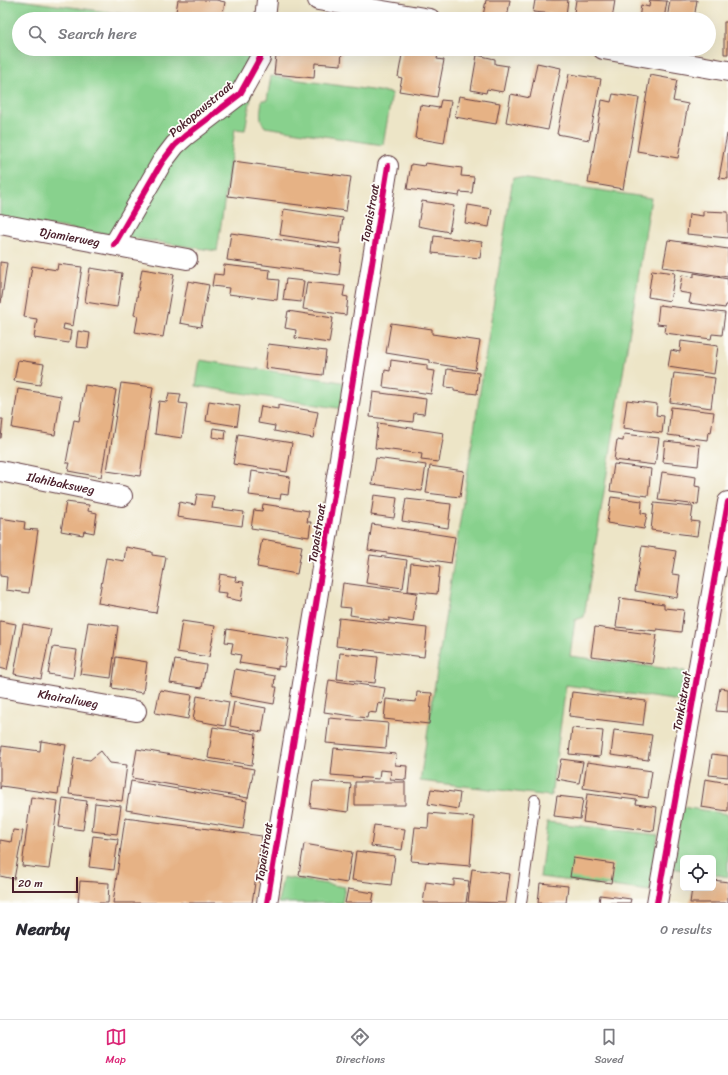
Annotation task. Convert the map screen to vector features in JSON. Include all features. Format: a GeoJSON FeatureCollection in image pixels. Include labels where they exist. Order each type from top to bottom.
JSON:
{"type":"FeatureCollection","features":[{"type":"Feature","properties":{"kind":"street"},"geometry":{"type":"LineString","coordinates":[[266,12],[267,0]]}},
{"type":"Feature","properties":{"kind":"street"},"geometry":{"type":"LineString","coordinates":[[318,0],[389,12]]}},
{"type":"Feature","properties":{"kind":"street","name":"Pokopawstraat"},"geometry":{"type":"LineString","coordinates":[[114,245],[162,162],[175,145],[240,94],[260,56]]}},
{"type":"Feature","properties":{"kind":"street"},"geometry":{"type":"LineString","coordinates":[[643,56],[728,71]]}},
{"type":"Feature","properties":{"kind":"street","name":"Tapaistraat"},"geometry":{"type":"LineString","coordinates":[[267,903],[388,166]]}},
{"type":"Feature","properties":{"kind":"street","name":"Djamierweg"},"geometry":{"type":"LineString","coordinates":[[0,224],[187,259]]}},
{"type":"Feature","properties":{"kind":"street","name":"Ilahibaksweg"},"geometry":{"type":"LineString","coordinates":[[0,471],[122,496]]}},
{"type":"Feature","properties":{"kind":"street","name":"Tonkistraat"},"geometry":{"type":"LineString","coordinates":[[657,903],[728,502]]}},
{"type":"Feature","properties":{"kind":"street","name":"Khairaliweg"},"geometry":{"type":"LineString","coordinates":[[0,687],[136,711]]}},
{"type":"Feature","properties":{"kind":"lane"},"geometry":{"type":"LineString","coordinates":[[521,903],[535,800]]}},
{"type":"Feature","properties":{"kind":"green space"},"geometry":{"type":"Polygon","coordinates":[[[0,0],[19,0],[108,12],[12,12],[12,56],[259,56],[245,130],[235,129],[217,251],[0,218],[0,0]]]}},
{"type":"Feature","properties":{"kind":"green space"},"geometry":{"type":"Polygon","coordinates":[[[271,76],[392,93],[383,145],[265,127],[261,120],[260,114],[262,100],[267,100],[271,76]]]}},
{"type":"Feature","properties":{"kind":"green space"},"geometry":{"type":"Polygon","coordinates":[[[513,177],[651,198],[584,617],[575,620],[570,656],[685,671],[680,701],[566,685],[551,796],[420,781],[513,177]]]}},
{"type":"Feature","properties":{"kind":"green space"},"geometry":{"type":"Polygon","coordinates":[[[200,360],[348,383],[344,409],[196,386],[200,360]]]}},
{"type":"Feature","properties":{"kind":"green space"},"geometry":{"type":"Polygon","coordinates":[[[682,807],[728,814],[728,877],[716,875],[716,855],[680,855],[680,869],[672,868],[682,807]]]}},
{"type":"Feature","properties":{"kind":"green space"},"geometry":{"type":"Polygon","coordinates":[[[547,822],[658,835],[650,891],[540,877],[547,822]]]}},
{"type":"Feature","properties":{"kind":"green space"},"geometry":{"type":"Polygon","coordinates":[[[283,877],[345,887],[342,903],[278,903],[283,877]]]}},
{"type":"Feature","properties":{"kind":"building"},"geometry":{"type":"Polygon","coordinates":[[[178,0],[216,0],[225,2],[223,12],[176,12],[178,0]]]}},
{"type":"Feature","properties":{"kind":"building"},"geometry":{"type":"Polygon","coordinates":[[[486,0],[510,0],[508,12],[484,12],[486,0]]]}},
{"type":"Feature","properties":{"kind":"building"},"geometry":{"type":"Polygon","coordinates":[[[535,0],[568,0],[566,12],[533,12],[535,0]]]}},
{"type":"Feature","properties":{"kind":"building"},"geometry":{"type":"Polygon","coordinates":[[[576,0],[615,0],[613,12],[574,12],[576,0]]]}},
{"type":"Feature","properties":{"kind":"building"},"geometry":{"type":"Polygon","coordinates":[[[650,0],[667,1],[665,12],[640,12],[641,5],[649,7],[650,0]]]}},
{"type":"Feature","properties":{"kind":"building"},"geometry":{"type":"Polygon","coordinates":[[[670,0],[697,0],[695,12],[668,12],[670,0]]]}},
{"type":"Feature","properties":{"kind":"building"},"geometry":{"type":"Polygon","coordinates":[[[724,22],[728,22],[728,54],[724,54],[724,22]]]}},
{"type":"Feature","properties":{"kind":"building"},"geometry":{"type":"Polygon","coordinates":[[[276,56],[342,56],[341,65],[315,63],[314,78],[274,74],[276,56]]]}},
{"type":"Feature","properties":{"kind":"building"},"geometry":{"type":"Polygon","coordinates":[[[402,56],[438,56],[437,59],[444,60],[437,97],[399,91],[402,78],[398,77],[402,56]]]}},
{"type":"Feature","properties":{"kind":"building"},"geometry":{"type":"Polygon","coordinates":[[[477,56],[495,59],[495,64],[508,66],[503,92],[487,89],[486,93],[471,90],[477,56]]]}},
{"type":"Feature","properties":{"kind":"building"},"geometry":{"type":"Polygon","coordinates":[[[537,63],[561,68],[548,130],[506,122],[511,94],[530,98],[537,63]]]}},
{"type":"Feature","properties":{"kind":"building"},"geometry":{"type":"Polygon","coordinates":[[[569,74],[601,79],[589,140],[557,134],[569,74]]]}},
{"type":"Feature","properties":{"kind":"building"},"geometry":{"type":"Polygon","coordinates":[[[650,75],[677,80],[673,101],[688,104],[678,158],[637,151],[650,75]]]}},
{"type":"Feature","properties":{"kind":"building"},"geometry":{"type":"Polygon","coordinates":[[[613,94],[639,98],[623,189],[588,183],[602,100],[611,102],[613,94]]]}},
{"type":"Feature","properties":{"kind":"building"},"geometry":{"type":"Polygon","coordinates":[[[459,96],[500,103],[496,124],[455,117],[459,96]]]}},
{"type":"Feature","properties":{"kind":"building"},"geometry":{"type":"Polygon","coordinates":[[[441,100],[451,101],[444,143],[415,138],[420,105],[439,108],[441,100]]]}},
{"type":"Feature","properties":{"kind":"building"},"geometry":{"type":"Polygon","coordinates":[[[728,134],[728,179],[719,178],[728,134]]]}},
{"type":"Feature","properties":{"kind":"building"},"geometry":{"type":"Polygon","coordinates":[[[233,161],[351,177],[346,211],[228,196],[233,161]]]}},
{"type":"Feature","properties":{"kind":"building"},"geometry":{"type":"Polygon","coordinates":[[[425,163],[462,168],[461,176],[474,177],[472,193],[460,192],[459,196],[407,189],[411,164],[424,166],[425,163]]]}},
{"type":"Feature","properties":{"kind":"building"},"geometry":{"type":"Polygon","coordinates":[[[422,201],[454,206],[449,232],[418,226],[422,201]]]}},
{"type":"Feature","properties":{"kind":"building"},"geometry":{"type":"Polygon","coordinates":[[[468,205],[492,209],[489,227],[465,223],[468,205]]]}},
{"type":"Feature","properties":{"kind":"building"},"geometry":{"type":"Polygon","coordinates":[[[284,209],[343,218],[339,244],[280,235],[284,209]]]}},
{"type":"Feature","properties":{"kind":"building"},"geometry":{"type":"Polygon","coordinates":[[[703,211],[728,212],[728,238],[687,234],[689,214],[703,216],[703,211]]]}},
{"type":"Feature","properties":{"kind":"building"},"geometry":{"type":"Polygon","coordinates":[[[231,233],[342,249],[339,275],[227,260],[231,233]]]}},
{"type":"Feature","properties":{"kind":"building"},"geometry":{"type":"Polygon","coordinates":[[[434,236],[482,242],[480,258],[432,253],[434,236]]]}},
{"type":"Feature","properties":{"kind":"building"},"geometry":{"type":"Polygon","coordinates":[[[668,240],[728,249],[728,277],[663,267],[668,240]]]}},
{"type":"Feature","properties":{"kind":"building"},"geometry":{"type":"Polygon","coordinates":[[[0,262],[7,263],[1,303],[0,303],[0,262]]]}},
{"type":"Feature","properties":{"kind":"building"},"geometry":{"type":"Polygon","coordinates":[[[58,264],[82,267],[73,326],[64,324],[63,329],[71,331],[69,343],[34,338],[37,319],[24,317],[32,266],[57,270],[58,264]]]}},
{"type":"Feature","properties":{"kind":"building"},"geometry":{"type":"Polygon","coordinates":[[[224,265],[270,270],[269,279],[279,280],[277,300],[228,294],[229,288],[212,286],[214,274],[223,275],[224,265]]]}},
{"type":"Feature","properties":{"kind":"building"},"geometry":{"type":"Polygon","coordinates":[[[90,268],[122,273],[117,307],[85,302],[90,268]]]}},
{"type":"Feature","properties":{"kind":"building"},"geometry":{"type":"Polygon","coordinates":[[[142,269],[174,274],[163,337],[135,332],[138,316],[134,315],[142,269]]]}},
{"type":"Feature","properties":{"kind":"building"},"geometry":{"type":"Polygon","coordinates":[[[652,270],[675,273],[670,301],[648,297],[652,270]]]}},
{"type":"Feature","properties":{"kind":"building"},"geometry":{"type":"Polygon","coordinates":[[[694,273],[728,279],[728,305],[726,305],[725,308],[689,303],[691,294],[679,292],[682,275],[694,277],[694,273]]]}},
{"type":"Feature","properties":{"kind":"building"},"geometry":{"type":"Polygon","coordinates":[[[286,279],[304,281],[301,302],[283,300],[286,279]]]}},
{"type":"Feature","properties":{"kind":"building"},"geometry":{"type":"Polygon","coordinates":[[[188,281],[209,285],[201,327],[180,323],[188,281]]]}},
{"type":"Feature","properties":{"kind":"building"},"geometry":{"type":"Polygon","coordinates":[[[307,282],[345,286],[343,296],[348,297],[346,315],[303,309],[307,282]]]}},
{"type":"Feature","properties":{"kind":"building"},"geometry":{"type":"Polygon","coordinates":[[[659,305],[725,313],[722,335],[712,334],[711,339],[665,333],[666,325],[657,324],[659,305]]]}},
{"type":"Feature","properties":{"kind":"building"},"geometry":{"type":"Polygon","coordinates":[[[288,311],[333,318],[329,343],[295,338],[296,330],[285,328],[288,311]]]}},
{"type":"Feature","properties":{"kind":"building"},"geometry":{"type":"Polygon","coordinates":[[[391,323],[432,329],[432,334],[480,341],[475,370],[430,363],[430,360],[386,353],[391,323]]]}},
{"type":"Feature","properties":{"kind":"building"},"geometry":{"type":"Polygon","coordinates":[[[78,331],[90,333],[88,348],[76,347],[78,331]]]}},
{"type":"Feature","properties":{"kind":"building"},"geometry":{"type":"Polygon","coordinates":[[[681,341],[718,346],[714,374],[668,367],[671,350],[680,352],[681,341]]]}},
{"type":"Feature","properties":{"kind":"building"},"geometry":{"type":"Polygon","coordinates":[[[268,344],[326,351],[323,375],[265,368],[268,344]]]}},
{"type":"Feature","properties":{"kind":"building"},"geometry":{"type":"Polygon","coordinates":[[[18,360],[44,364],[40,385],[14,381],[18,360]]]}},
{"type":"Feature","properties":{"kind":"building"},"geometry":{"type":"Polygon","coordinates":[[[391,360],[427,365],[427,370],[435,371],[431,394],[383,387],[385,370],[390,371],[391,360]]]}},
{"type":"Feature","properties":{"kind":"building"},"geometry":{"type":"Polygon","coordinates":[[[447,369],[479,373],[477,394],[454,391],[454,388],[445,387],[447,369]]]}},
{"type":"Feature","properties":{"kind":"building"},"geometry":{"type":"Polygon","coordinates":[[[674,373],[715,378],[711,408],[670,402],[674,373]]]}},
{"type":"Feature","properties":{"kind":"building"},"geometry":{"type":"Polygon","coordinates":[[[121,383],[153,387],[140,476],[107,471],[121,383]]]}},
{"type":"Feature","properties":{"kind":"building"},"geometry":{"type":"Polygon","coordinates":[[[85,385],[116,390],[101,477],[68,471],[70,463],[66,463],[74,420],[79,421],[85,385]]]}},
{"type":"Feature","properties":{"kind":"building"},"geometry":{"type":"Polygon","coordinates":[[[18,389],[61,396],[55,435],[12,428],[18,389]]]}},
{"type":"Feature","properties":{"kind":"building"},"geometry":{"type":"Polygon","coordinates":[[[373,392],[426,399],[424,414],[414,413],[413,422],[370,417],[373,392]]]}},
{"type":"Feature","properties":{"kind":"building"},"geometry":{"type":"Polygon","coordinates":[[[169,393],[181,394],[179,403],[187,404],[182,438],[155,434],[159,401],[167,402],[169,393]]]}},
{"type":"Feature","properties":{"kind":"building"},"geometry":{"type":"Polygon","coordinates":[[[627,400],[657,404],[656,415],[664,416],[662,433],[623,428],[627,400]]]}},
{"type":"Feature","properties":{"kind":"building"},"geometry":{"type":"Polygon","coordinates":[[[209,401],[240,406],[237,426],[206,421],[209,401]]]}},
{"type":"Feature","properties":{"kind":"building"},"geometry":{"type":"Polygon","coordinates":[[[278,405],[318,412],[313,438],[274,431],[275,426],[258,423],[261,406],[278,409],[278,405]]]}},
{"type":"Feature","properties":{"kind":"building"},"geometry":{"type":"Polygon","coordinates":[[[671,407],[714,412],[711,433],[708,432],[707,440],[668,435],[671,407]]]}},
{"type":"Feature","properties":{"kind":"building"},"geometry":{"type":"Polygon","coordinates":[[[0,419],[3,419],[1,438],[0,438],[0,419]]]}},
{"type":"Feature","properties":{"kind":"building"},"geometry":{"type":"Polygon","coordinates":[[[378,423],[444,433],[439,462],[421,460],[422,454],[375,448],[378,423]]]}},
{"type":"Feature","properties":{"kind":"building"},"geometry":{"type":"Polygon","coordinates":[[[213,428],[226,430],[225,439],[212,437],[213,428]]]}},
{"type":"Feature","properties":{"kind":"building"},"geometry":{"type":"Polygon","coordinates":[[[238,434],[292,443],[287,472],[233,464],[238,434]]]}},
{"type":"Feature","properties":{"kind":"building"},"geometry":{"type":"Polygon","coordinates":[[[624,434],[659,438],[655,465],[614,460],[617,440],[623,441],[624,434]]]}},
{"type":"Feature","properties":{"kind":"building"},"geometry":{"type":"Polygon","coordinates":[[[665,441],[700,445],[698,466],[663,462],[665,441]]]}},
{"type":"Feature","properties":{"kind":"building"},"geometry":{"type":"Polygon","coordinates":[[[376,458],[426,465],[422,491],[372,484],[376,458]]]}},
{"type":"Feature","properties":{"kind":"building"},"geometry":{"type":"Polygon","coordinates":[[[614,464],[651,469],[648,496],[610,491],[614,464]]]}},
{"type":"Feature","properties":{"kind":"building"},"geometry":{"type":"Polygon","coordinates":[[[430,466],[464,471],[460,497],[426,493],[430,466]]]}},
{"type":"Feature","properties":{"kind":"building"},"geometry":{"type":"Polygon","coordinates":[[[252,471],[290,477],[288,495],[281,494],[280,499],[249,495],[252,471]]]}},
{"type":"Feature","properties":{"kind":"building"},"geometry":{"type":"Polygon","coordinates":[[[662,472],[696,477],[695,486],[700,487],[698,505],[658,500],[662,472]]]}},
{"type":"Feature","properties":{"kind":"building"},"geometry":{"type":"Polygon","coordinates":[[[197,494],[214,496],[212,508],[244,512],[242,526],[177,517],[179,502],[195,505],[197,494]]]}},
{"type":"Feature","properties":{"kind":"building"},"geometry":{"type":"Polygon","coordinates":[[[374,495],[397,498],[394,518],[371,515],[374,495]]]}},
{"type":"Feature","properties":{"kind":"building"},"geometry":{"type":"Polygon","coordinates":[[[611,497],[642,501],[641,513],[647,514],[644,529],[607,523],[611,497]]]}},
{"type":"Feature","properties":{"kind":"building"},"geometry":{"type":"Polygon","coordinates":[[[406,499],[451,504],[448,528],[402,521],[406,499]]]}},
{"type":"Feature","properties":{"kind":"building"},"geometry":{"type":"Polygon","coordinates":[[[66,502],[89,505],[88,511],[97,513],[94,533],[84,531],[83,535],[61,531],[66,502]]]}},
{"type":"Feature","properties":{"kind":"building"},"geometry":{"type":"Polygon","coordinates":[[[654,503],[693,507],[691,521],[699,522],[697,536],[651,530],[654,503]]]}},
{"type":"Feature","properties":{"kind":"building"},"geometry":{"type":"Polygon","coordinates":[[[263,504],[309,511],[307,522],[311,522],[309,537],[251,528],[254,510],[262,511],[263,504]]]}},
{"type":"Feature","properties":{"kind":"building"},"geometry":{"type":"Polygon","coordinates":[[[0,518],[25,522],[24,529],[38,530],[29,593],[6,590],[7,577],[0,576],[0,518]]]}},
{"type":"Feature","properties":{"kind":"building"},"geometry":{"type":"Polygon","coordinates":[[[372,524],[455,537],[451,563],[368,550],[372,524]]]}},
{"type":"Feature","properties":{"kind":"building"},"geometry":{"type":"Polygon","coordinates":[[[262,539],[302,546],[297,574],[257,567],[262,539]]]}},
{"type":"Feature","properties":{"kind":"building"},"geometry":{"type":"Polygon","coordinates":[[[642,546],[676,551],[672,574],[680,575],[677,598],[635,591],[642,546]]]}},
{"type":"Feature","properties":{"kind":"building"},"geometry":{"type":"Polygon","coordinates":[[[126,547],[152,552],[152,555],[166,557],[156,613],[98,603],[106,558],[124,561],[126,547]]]}},
{"type":"Feature","properties":{"kind":"building"},"geometry":{"type":"Polygon","coordinates":[[[370,555],[407,560],[403,588],[366,583],[370,555]]]}},
{"type":"Feature","properties":{"kind":"building"},"geometry":{"type":"Polygon","coordinates":[[[411,563],[440,566],[437,594],[408,591],[411,563]]]}},
{"type":"Feature","properties":{"kind":"building"},"geometry":{"type":"Polygon","coordinates":[[[220,574],[236,577],[235,581],[244,582],[241,601],[226,598],[227,593],[217,592],[220,574]]]}},
{"type":"Feature","properties":{"kind":"building"},"geometry":{"type":"Polygon","coordinates":[[[343,583],[417,593],[413,622],[389,618],[389,621],[350,615],[351,608],[340,607],[343,583]]]}},
{"type":"Feature","properties":{"kind":"building"},"geometry":{"type":"Polygon","coordinates":[[[620,598],[664,604],[664,608],[684,610],[681,632],[616,627],[620,598]]]}},
{"type":"Feature","properties":{"kind":"building"},"geometry":{"type":"Polygon","coordinates":[[[339,618],[427,628],[424,657],[336,646],[339,618]]]}},
{"type":"Feature","properties":{"kind":"building"},"geometry":{"type":"Polygon","coordinates":[[[0,621],[16,624],[7,670],[0,668],[0,621]]]}},
{"type":"Feature","properties":{"kind":"building"},"geometry":{"type":"Polygon","coordinates":[[[182,621],[215,626],[209,657],[177,652],[182,621]]]}},
{"type":"Feature","properties":{"kind":"building"},"geometry":{"type":"Polygon","coordinates":[[[88,622],[118,626],[111,678],[80,674],[88,622]]]}},
{"type":"Feature","properties":{"kind":"building"},"geometry":{"type":"Polygon","coordinates":[[[23,624],[51,629],[41,679],[14,674],[23,624]]]}},
{"type":"Feature","properties":{"kind":"building"},"geometry":{"type":"Polygon","coordinates":[[[595,627],[657,635],[652,664],[591,656],[595,627]]]}},
{"type":"Feature","properties":{"kind":"building"},"geometry":{"type":"Polygon","coordinates":[[[227,629],[289,639],[284,667],[278,666],[278,669],[239,663],[241,655],[231,653],[233,643],[225,642],[227,629]]]}},
{"type":"Feature","properties":{"kind":"building"},"geometry":{"type":"Polygon","coordinates":[[[53,647],[77,650],[73,678],[48,674],[53,647]]]}},
{"type":"Feature","properties":{"kind":"building"},"geometry":{"type":"Polygon","coordinates":[[[340,653],[378,657],[375,683],[337,679],[340,653]]]}},
{"type":"Feature","properties":{"kind":"building"},"geometry":{"type":"Polygon","coordinates":[[[116,657],[147,662],[143,693],[112,688],[116,657]]]}},
{"type":"Feature","properties":{"kind":"building"},"geometry":{"type":"Polygon","coordinates":[[[175,660],[206,665],[202,688],[170,683],[175,660]]]}},
{"type":"Feature","properties":{"kind":"building"},"geometry":{"type":"Polygon","coordinates":[[[235,669],[275,676],[274,687],[277,687],[274,704],[230,696],[235,669]]]}},
{"type":"Feature","properties":{"kind":"building"},"geometry":{"type":"Polygon","coordinates":[[[329,680],[385,688],[382,704],[378,703],[376,713],[368,712],[367,718],[324,712],[329,680]]]}},
{"type":"Feature","properties":{"kind":"building"},"geometry":{"type":"Polygon","coordinates":[[[720,688],[728,689],[728,712],[716,711],[720,688]]]}},
{"type":"Feature","properties":{"kind":"building"},"geometry":{"type":"Polygon","coordinates":[[[160,690],[192,695],[188,719],[155,713],[160,690]]]}},
{"type":"Feature","properties":{"kind":"building"},"geometry":{"type":"Polygon","coordinates":[[[417,692],[432,693],[429,724],[384,719],[386,699],[416,702],[417,692]]]}},
{"type":"Feature","properties":{"kind":"building"},"geometry":{"type":"Polygon","coordinates":[[[572,692],[646,701],[643,725],[569,716],[572,692]]]}},
{"type":"Feature","properties":{"kind":"building"},"geometry":{"type":"Polygon","coordinates":[[[197,696],[229,702],[225,726],[193,720],[197,696]]]}},
{"type":"Feature","properties":{"kind":"building"},"geometry":{"type":"Polygon","coordinates":[[[234,702],[266,708],[262,732],[230,726],[234,702]]]}},
{"type":"Feature","properties":{"kind":"building"},"geometry":{"type":"Polygon","coordinates":[[[329,718],[388,723],[386,748],[326,743],[329,718]]]}},
{"type":"Feature","properties":{"kind":"building"},"geometry":{"type":"Polygon","coordinates":[[[213,727],[256,734],[252,765],[208,758],[213,727]]]}},
{"type":"Feature","properties":{"kind":"building"},"geometry":{"type":"Polygon","coordinates":[[[572,728],[603,731],[600,757],[569,754],[572,728]]]}},
{"type":"Feature","properties":{"kind":"building"},"geometry":{"type":"Polygon","coordinates":[[[614,730],[652,735],[648,760],[611,755],[614,730]]]}},
{"type":"Feature","properties":{"kind":"building"},"geometry":{"type":"Polygon","coordinates":[[[41,741],[66,745],[58,794],[1,786],[0,789],[0,760],[2,746],[40,751],[41,741]]]}},
{"type":"Feature","properties":{"kind":"building"},"geometry":{"type":"Polygon","coordinates":[[[334,748],[396,754],[395,765],[407,766],[406,780],[390,779],[391,771],[380,770],[379,779],[331,775],[334,748]]]}},
{"type":"Feature","properties":{"kind":"building"},"geometry":{"type":"Polygon","coordinates":[[[137,749],[254,769],[248,798],[132,778],[137,749]]]}},
{"type":"Feature","properties":{"kind":"building"},"geometry":{"type":"Polygon","coordinates":[[[101,751],[110,763],[127,765],[122,801],[69,794],[74,758],[90,760],[101,751]]]}},
{"type":"Feature","properties":{"kind":"building"},"geometry":{"type":"Polygon","coordinates":[[[712,754],[728,756],[728,777],[709,775],[712,754]]]}},
{"type":"Feature","properties":{"kind":"building"},"geometry":{"type":"Polygon","coordinates":[[[561,759],[583,762],[579,783],[557,779],[561,759]]]}},
{"type":"Feature","properties":{"kind":"building"},"geometry":{"type":"Polygon","coordinates":[[[587,762],[652,771],[648,798],[583,788],[587,762]]]}},
{"type":"Feature","properties":{"kind":"building"},"geometry":{"type":"Polygon","coordinates":[[[705,779],[728,783],[728,811],[701,807],[705,779]]]}},
{"type":"Feature","properties":{"kind":"building"},"geometry":{"type":"Polygon","coordinates":[[[131,781],[247,801],[243,829],[126,810],[131,781]]]}},
{"type":"Feature","properties":{"kind":"building"},"geometry":{"type":"Polygon","coordinates":[[[313,781],[351,784],[348,812],[310,807],[313,781]]]}},
{"type":"Feature","properties":{"kind":"building"},"geometry":{"type":"Polygon","coordinates":[[[355,782],[405,782],[405,805],[355,805],[355,782]]]}},
{"type":"Feature","properties":{"kind":"building"},"geometry":{"type":"Polygon","coordinates":[[[431,789],[460,793],[458,809],[428,804],[431,789]]]}},
{"type":"Feature","properties":{"kind":"building"},"geometry":{"type":"Polygon","coordinates":[[[587,794],[637,800],[636,804],[657,807],[654,831],[583,822],[587,794]]]}},
{"type":"Feature","properties":{"kind":"building"},"geometry":{"type":"Polygon","coordinates":[[[557,796],[583,799],[580,819],[554,816],[557,796]]]}},
{"type":"Feature","properties":{"kind":"building"},"geometry":{"type":"Polygon","coordinates":[[[31,797],[58,801],[49,869],[22,866],[31,797]]]}},
{"type":"Feature","properties":{"kind":"building"},"geometry":{"type":"Polygon","coordinates":[[[63,798],[87,801],[83,830],[59,827],[63,798]]]}},
{"type":"Feature","properties":{"kind":"building"},"geometry":{"type":"Polygon","coordinates":[[[95,803],[121,806],[117,834],[92,831],[95,803]]]}},
{"type":"Feature","properties":{"kind":"building"},"geometry":{"type":"Polygon","coordinates":[[[429,813],[474,817],[470,866],[411,861],[415,827],[428,828],[429,813]]]}},
{"type":"Feature","properties":{"kind":"building"},"geometry":{"type":"Polygon","coordinates":[[[125,818],[262,836],[252,903],[113,903],[125,818]]]}},
{"type":"Feature","properties":{"kind":"building"},"geometry":{"type":"Polygon","coordinates":[[[374,825],[405,829],[402,850],[371,846],[374,825]]]}},
{"type":"Feature","properties":{"kind":"building"},"geometry":{"type":"Polygon","coordinates":[[[13,830],[23,831],[14,879],[0,876],[0,840],[11,842],[13,830]]]}},
{"type":"Feature","properties":{"kind":"building"},"geometry":{"type":"Polygon","coordinates":[[[93,836],[118,839],[114,870],[89,867],[93,836]]]}},
{"type":"Feature","properties":{"kind":"building"},"geometry":{"type":"Polygon","coordinates":[[[304,844],[352,852],[347,883],[299,875],[304,844]]]}},
{"type":"Feature","properties":{"kind":"building"},"geometry":{"type":"Polygon","coordinates":[[[356,851],[395,856],[391,885],[352,880],[356,851]]]}},
{"type":"Feature","properties":{"kind":"building"},"geometry":{"type":"Polygon","coordinates":[[[573,858],[614,864],[611,883],[570,877],[573,858]]]}},
{"type":"Feature","properties":{"kind":"building"},"geometry":{"type":"Polygon","coordinates":[[[472,869],[510,874],[506,903],[468,902],[472,869]]]}},
{"type":"Feature","properties":{"kind":"building"},"geometry":{"type":"Polygon","coordinates":[[[454,879],[469,881],[466,903],[423,903],[426,882],[454,886],[454,879]]]}},
{"type":"Feature","properties":{"kind":"building"},"geometry":{"type":"Polygon","coordinates":[[[716,880],[728,882],[728,903],[690,903],[692,891],[716,891],[716,880]]]}},
{"type":"Feature","properties":{"kind":"building"},"geometry":{"type":"Polygon","coordinates":[[[80,881],[109,883],[108,903],[78,903],[80,881]]]}},
{"type":"Feature","properties":{"kind":"building"},"geometry":{"type":"Polygon","coordinates":[[[540,883],[568,886],[566,903],[538,903],[540,883]]]}},
{"type":"Feature","properties":{"kind":"building"},"geometry":{"type":"Polygon","coordinates":[[[348,889],[374,893],[372,903],[345,903],[348,889]]]}},
{"type":"Feature","properties":{"kind":"building"},"geometry":{"type":"Polygon","coordinates":[[[600,895],[631,899],[630,903],[599,903],[600,895]]]}},
{"type":"Feature","properties":{"kind":"cycle path"},"geometry":{"type":"LineString","coordinates":[[114,245],[162,162],[175,145],[240,94],[260,56]]}},
{"type":"Feature","properties":{"kind":"cycle path"},"geometry":{"type":"LineString","coordinates":[[267,903],[388,166]]}},
{"type":"Feature","properties":{"kind":"cycle path"},"geometry":{"type":"LineString","coordinates":[[657,903],[728,502]]}}]}
